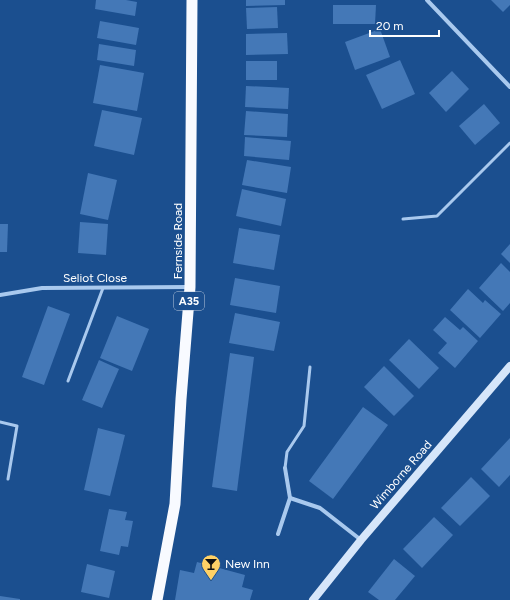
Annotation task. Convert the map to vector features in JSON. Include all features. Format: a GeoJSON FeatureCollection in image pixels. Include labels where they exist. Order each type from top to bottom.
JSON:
{"type":"FeatureCollection","features":[{"type":"Feature","properties":{"kind":"highway","name":"Fernside Road"},"geometry":{"type":"LineString","coordinates":[[157,600],[175,504],[181,399],[190,287],[192,0]]}},
{"type":"Feature","properties":{"kind":"main road","name":"Wimborne Road"},"geometry":{"type":"LineString","coordinates":[[313,600],[361,540],[510,366]]}},
{"type":"Feature","properties":{"kind":"street"},"geometry":{"type":"LineString","coordinates":[[427,0],[510,87]]}},
{"type":"Feature","properties":{"kind":"street","name":"Seliot Close"},"geometry":{"type":"LineString","coordinates":[[0,296],[42,288],[190,287]]}},
{"type":"Feature","properties":{"kind":"street"},"geometry":{"type":"LineString","coordinates":[[278,534],[290,498],[285,468]]}},
{"type":"Feature","properties":{"kind":"street"},"geometry":{"type":"LineString","coordinates":[[290,498],[320,508],[361,540]]}},
{"type":"Feature","properties":{"kind":"lane"},"geometry":{"type":"LineString","coordinates":[[404,219],[437,216],[510,143]]}},
{"type":"Feature","properties":{"kind":"lane"},"geometry":{"type":"LineString","coordinates":[[68,381],[103,288]]}},
{"type":"Feature","properties":{"kind":"lane"},"geometry":{"type":"LineString","coordinates":[[285,468],[287,452],[304,426],[310,368]]}},
{"type":"Feature","properties":{"kind":"lane"},"geometry":{"type":"LineString","coordinates":[[0,422],[17,426],[8,479]]}},
{"type":"Feature","properties":{"kind":"building"},"geometry":{"type":"Polygon","coordinates":[[[96,0],[126,0],[137,2],[135,16],[95,9],[96,0]]]}},
{"type":"Feature","properties":{"kind":"building"},"geometry":{"type":"Polygon","coordinates":[[[246,0],[285,0],[285,5],[246,6],[246,0]]]}},
{"type":"Feature","properties":{"kind":"building"},"geometry":{"type":"Polygon","coordinates":[[[491,0],[510,0],[510,5],[503,12],[491,0]]]}},
{"type":"Feature","properties":{"kind":"building"},"geometry":{"type":"Polygon","coordinates":[[[333,5],[376,5],[375,24],[333,24],[333,5]]]}},
{"type":"Feature","properties":{"kind":"building"},"geometry":{"type":"Polygon","coordinates":[[[277,7],[278,28],[247,29],[246,8],[277,7]]]}},
{"type":"Feature","properties":{"kind":"building"},"geometry":{"type":"Polygon","coordinates":[[[100,21],[139,28],[136,45],[97,38],[100,21]]]}},
{"type":"Feature","properties":{"kind":"building"},"geometry":{"type":"Polygon","coordinates":[[[380,29],[390,57],[355,70],[345,42],[380,29]]]}},
{"type":"Feature","properties":{"kind":"building"},"geometry":{"type":"Polygon","coordinates":[[[287,33],[288,54],[246,55],[246,34],[287,33]]]}},
{"type":"Feature","properties":{"kind":"building"},"geometry":{"type":"Polygon","coordinates":[[[99,44],[136,50],[134,66],[97,60],[99,44]]]}},
{"type":"Feature","properties":{"kind":"building"},"geometry":{"type":"Polygon","coordinates":[[[400,60],[415,94],[382,109],[366,75],[400,60]]]}},
{"type":"Feature","properties":{"kind":"building"},"geometry":{"type":"Polygon","coordinates":[[[246,61],[277,61],[277,80],[246,80],[246,61]]]}},
{"type":"Feature","properties":{"kind":"building"},"geometry":{"type":"Polygon","coordinates":[[[100,65],[144,73],[137,111],[93,103],[100,65]]]}},
{"type":"Feature","properties":{"kind":"building"},"geometry":{"type":"Polygon","coordinates":[[[452,71],[469,89],[446,112],[429,93],[452,71]]]}},
{"type":"Feature","properties":{"kind":"building"},"geometry":{"type":"Polygon","coordinates":[[[246,86],[289,88],[288,109],[245,107],[246,86]]]}},
{"type":"Feature","properties":{"kind":"building"},"geometry":{"type":"Polygon","coordinates":[[[484,104],[500,123],[475,145],[459,126],[484,104]]]}},
{"type":"Feature","properties":{"kind":"building"},"geometry":{"type":"Polygon","coordinates":[[[102,110],[142,118],[134,155],[94,146],[102,110]]]}},
{"type":"Feature","properties":{"kind":"building"},"geometry":{"type":"Polygon","coordinates":[[[246,111],[288,114],[287,137],[244,135],[246,111]]]}},
{"type":"Feature","properties":{"kind":"building"},"geometry":{"type":"Polygon","coordinates":[[[245,137],[291,141],[289,160],[244,156],[245,137]]]}},
{"type":"Feature","properties":{"kind":"building"},"geometry":{"type":"Polygon","coordinates":[[[247,160],[291,167],[287,193],[242,185],[247,160]]]}},
{"type":"Feature","properties":{"kind":"building"},"geometry":{"type":"Polygon","coordinates":[[[88,173],[117,180],[108,220],[80,214],[88,173]]]}},
{"type":"Feature","properties":{"kind":"building"},"geometry":{"type":"Polygon","coordinates":[[[242,189],[286,199],[281,226],[236,216],[242,189]]]}},
{"type":"Feature","properties":{"kind":"building"},"geometry":{"type":"Polygon","coordinates":[[[80,222],[108,224],[106,255],[78,253],[80,222]]]}},
{"type":"Feature","properties":{"kind":"building"},"geometry":{"type":"Polygon","coordinates":[[[0,224],[8,224],[7,252],[0,252],[0,224]]]}},
{"type":"Feature","properties":{"kind":"building"},"geometry":{"type":"Polygon","coordinates":[[[239,228],[280,235],[274,270],[233,263],[239,228]]]}},
{"type":"Feature","properties":{"kind":"building"},"geometry":{"type":"Polygon","coordinates":[[[510,244],[510,263],[501,254],[510,244]]]}},
{"type":"Feature","properties":{"kind":"building"},"geometry":{"type":"Polygon","coordinates":[[[501,263],[510,272],[510,303],[503,311],[479,288],[501,263]]]}},
{"type":"Feature","properties":{"kind":"building"},"geometry":{"type":"Polygon","coordinates":[[[235,278],[280,286],[276,313],[230,305],[235,278]]]}},
{"type":"Feature","properties":{"kind":"building"},"geometry":{"type":"Polygon","coordinates":[[[468,289],[483,303],[485,300],[501,314],[480,338],[450,310],[468,289]]]}},
{"type":"Feature","properties":{"kind":"building"},"geometry":{"type":"Polygon","coordinates":[[[48,306],[70,314],[44,385],[22,377],[48,306]]]}},
{"type":"Feature","properties":{"kind":"building"},"geometry":{"type":"Polygon","coordinates":[[[235,313],[280,322],[274,351],[229,343],[235,313]]]}},
{"type":"Feature","properties":{"kind":"building"},"geometry":{"type":"Polygon","coordinates":[[[117,316],[149,329],[132,371],[100,358],[117,316]]]}},
{"type":"Feature","properties":{"kind":"building"},"geometry":{"type":"Polygon","coordinates":[[[445,317],[460,330],[463,327],[478,341],[455,368],[438,353],[447,343],[433,330],[445,317]]]}},
{"type":"Feature","properties":{"kind":"building"},"geometry":{"type":"Polygon","coordinates":[[[409,339],[439,368],[419,389],[389,360],[409,339]]]}},
{"type":"Feature","properties":{"kind":"building"},"geometry":{"type":"Polygon","coordinates":[[[230,353],[254,357],[237,491],[212,487],[230,353]]]}},
{"type":"Feature","properties":{"kind":"building"},"geometry":{"type":"Polygon","coordinates":[[[99,360],[119,369],[102,408],[82,400],[99,360]]]}},
{"type":"Feature","properties":{"kind":"building"},"geometry":{"type":"Polygon","coordinates":[[[384,366],[414,396],[394,416],[364,387],[384,366]]]}},
{"type":"Feature","properties":{"kind":"building"},"geometry":{"type":"Polygon","coordinates":[[[363,407],[388,425],[333,499],[309,481],[363,407]]]}},
{"type":"Feature","properties":{"kind":"building"},"geometry":{"type":"Polygon","coordinates":[[[98,428],[125,435],[110,496],[84,490],[98,428]]]}},
{"type":"Feature","properties":{"kind":"building"},"geometry":{"type":"Polygon","coordinates":[[[510,438],[510,475],[499,487],[481,469],[510,438]]]}},
{"type":"Feature","properties":{"kind":"building"},"geometry":{"type":"Polygon","coordinates":[[[471,477],[490,496],[460,526],[441,508],[471,477]]]}},
{"type":"Feature","properties":{"kind":"building"},"geometry":{"type":"Polygon","coordinates":[[[109,509],[127,512],[125,520],[133,521],[128,547],[121,546],[119,555],[100,551],[109,509]]]}},
{"type":"Feature","properties":{"kind":"building"},"geometry":{"type":"Polygon","coordinates":[[[434,517],[453,535],[422,568],[403,549],[434,517]]]}},
{"type":"Feature","properties":{"kind":"building"},"geometry":{"type":"Polygon","coordinates":[[[394,559],[415,576],[395,600],[379,600],[368,592],[394,559]]]}},
{"type":"Feature","properties":{"kind":"building","name":"New Inn"},"geometry":{"type":"Polygon","coordinates":[[[197,562],[245,575],[242,587],[253,590],[250,600],[175,600],[180,570],[194,573],[197,562]]]}},
{"type":"Feature","properties":{"kind":"building"},"geometry":{"type":"Polygon","coordinates":[[[87,564],[115,571],[109,598],[81,592],[87,564]]]}},
{"type":"Feature","properties":{"kind":"building"},"geometry":{"type":"Polygon","coordinates":[[[0,596],[20,599],[20,600],[0,600],[0,596]]]}},
{"type":"Feature","properties":{"kind":"place","name":"New Inn"},"geometry":{"type":"Point","coordinates":[211,581]}}]}
